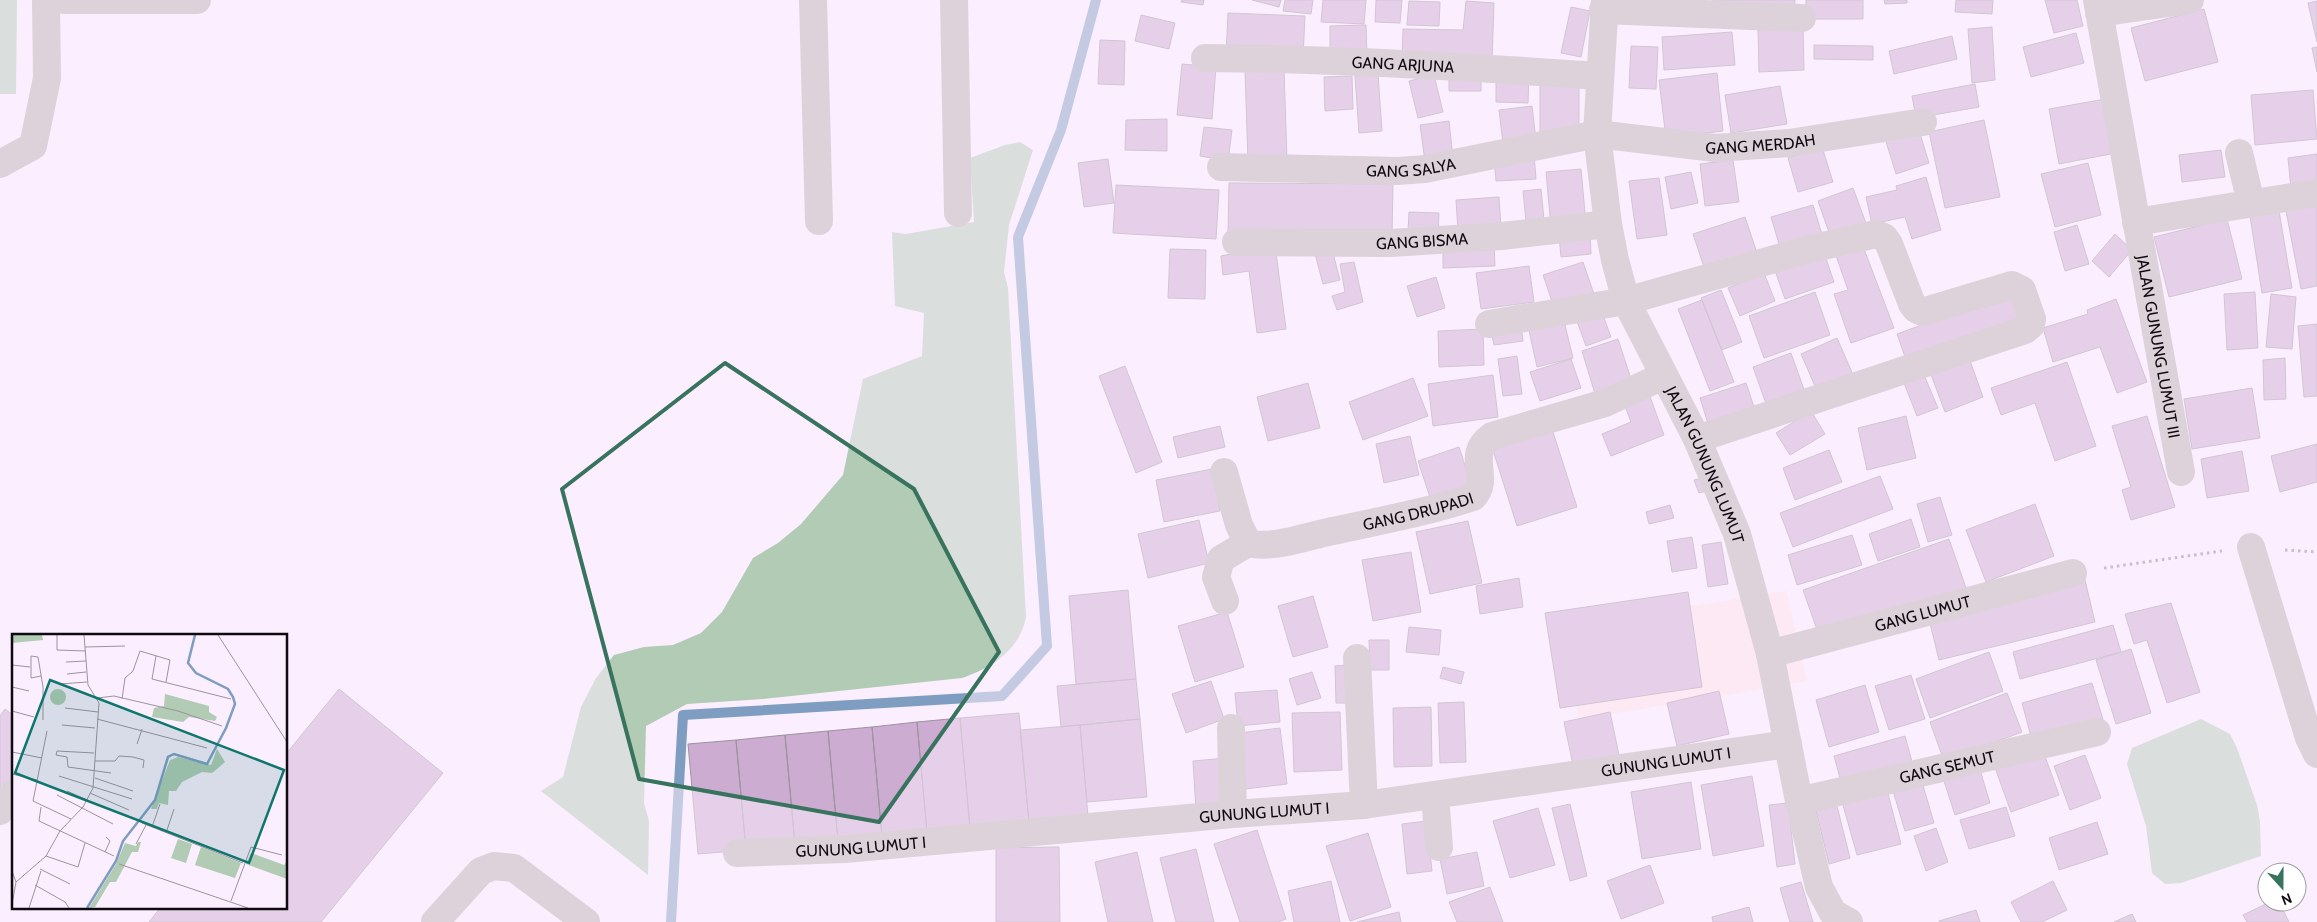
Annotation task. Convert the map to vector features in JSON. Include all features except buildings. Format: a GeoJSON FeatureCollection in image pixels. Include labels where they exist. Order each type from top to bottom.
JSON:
{"type":"FeatureCollection","features":[{"type":"Feature","properties":{"kind":"street"},"geometry":{"type":"LineString","coordinates":[[0,164],[33,146],[47,78],[46,0]]}},
{"type":"Feature","properties":{"kind":"street"},"geometry":{"type":"LineString","coordinates":[[65,0],[197,0]]}},
{"type":"Feature","properties":{"kind":"street"},"geometry":{"type":"LineString","coordinates":[[813,0],[820,221]]}},
{"type":"Feature","properties":{"kind":"street"},"geometry":{"type":"LineString","coordinates":[[954,0],[958,213]]}},
{"type":"Feature","properties":{"kind":"street"},"geometry":{"type":"LineString","coordinates":[[2098,7],[2190,0]]}},
{"type":"Feature","properties":{"kind":"street"},"geometry":{"type":"LineString","coordinates":[[1604,5],[1802,18]]}},
{"type":"Feature","properties":{"kind":"street","name":"JALAN GUNUNG LUMUT"},"geometry":{"type":"LineString","coordinates":[[1604,5],[1597,134],[1608,224],[1626,300],[1663,376],[1697,439],[1737,534],[1770,654],[1799,801],[1819,887],[1833,913],[1849,922]]}},
{"type":"Feature","properties":{"kind":"street","name":"JALAN GUNUNG LUMUT III"},"geometry":{"type":"LineString","coordinates":[[2098,7],[2180,472]]}},
{"type":"Feature","properties":{"kind":"street","name":"GANG ARJUNA"},"geometry":{"type":"LineString","coordinates":[[1205,58],[1303,59],[1464,66],[1600,76]]}},
{"type":"Feature","properties":{"kind":"street","name":"GANG MERDAH"},"geometry":{"type":"LineString","coordinates":[[1597,134],[1716,148],[1789,143],[1922,122]]}},
{"type":"Feature","properties":{"kind":"street","name":"GANG SALYA"},"geometry":{"type":"LineString","coordinates":[[1220,167],[1338,171],[1425,169],[1597,134]]}},
{"type":"Feature","properties":{"kind":"street"},"geometry":{"type":"LineString","coordinates":[[2239,153],[2252,204]]}},
{"type":"Feature","properties":{"kind":"street"},"geometry":{"type":"LineString","coordinates":[[2136,222],[2317,193]]}},
{"type":"Feature","properties":{"kind":"street","name":"GANG BISMA"},"geometry":{"type":"LineString","coordinates":[[1236,242],[1391,243],[1502,236],[1608,224]]}},
{"type":"Feature","properties":{"kind":"street"},"geometry":{"type":"LineString","coordinates":[[1490,324],[1626,300],[1876,234],[1884,237],[1890,244],[1912,304],[1922,312],[2012,285],[2022,290],[2032,319],[2031,325],[2025,330],[1697,439]]}},
{"type":"Feature","properties":{"kind":"street","name":"GANG DRUPADI"},"geometry":{"type":"LineString","coordinates":[[1248,543],[1256,545],[1291,540],[1473,497],[1480,491],[1479,452],[1483,442],[1492,436],[1604,403],[1663,376]]}},
{"type":"Feature","properties":{"kind":"street"},"geometry":{"type":"LineString","coordinates":[[1224,472],[1238,525],[1248,543],[1221,559],[1216,577],[1225,601]]}},
{"type":"Feature","properties":{"kind":"street"},"geometry":{"type":"LineString","coordinates":[[2251,547],[2309,738],[2317,754]]}},
{"type":"Feature","properties":{"kind":"street","name":"GANG LUMUT"},"geometry":{"type":"LineString","coordinates":[[1770,654],[2073,573]]}},
{"type":"Feature","properties":{"kind":"street"},"geometry":{"type":"LineString","coordinates":[[1357,658],[1364,805]]}},
{"type":"Feature","properties":{"kind":"street"},"geometry":{"type":"LineString","coordinates":[[1232,728],[1233,814]]}},
{"type":"Feature","properties":{"kind":"street","name":"GANG SEMUT"},"geometry":{"type":"LineString","coordinates":[[1799,801],[2097,732]]}},
{"type":"Feature","properties":{"kind":"street","name":"GUNUNG LUMUT I"},"geometry":{"type":"LineString","coordinates":[[737,853],[845,849],[1233,814],[1364,805],[1788,744]]}},
{"type":"Feature","properties":{"kind":"street"},"geometry":{"type":"LineString","coordinates":[[1435,795],[1439,848]]}},
{"type":"Feature","properties":{"kind":"street"},"geometry":{"type":"LineString","coordinates":[[0,811],[12,796]]}},
{"type":"Feature","properties":{"kind":"street"},"geometry":{"type":"LineString","coordinates":[[435,922],[481,871],[494,866],[514,868],[586,922]]}},
{"type":"Feature","properties":{"kind":"path"},"geometry":{"type":"LineString","coordinates":[[2073,573],[2251,547],[2317,552]]}},
{"type":"Feature","properties":{"kind":"highlighted area"},"geometry":{"type":"Polygon","coordinates":[[[725,363],[914,489],[999,652],[879,822],[639,779],[562,489],[725,363]]]}},
{"type":"Feature","properties":{"kind":"shaded area"},"geometry":{"type":"Polygon","coordinates":[[[1786,591],[1807,681],[1579,720],[1561,626],[1786,591]]]}},
{"type":"Feature","properties":{"kind":"green space"},"geometry":{"type":"Polygon","coordinates":[[[0,0],[17,0],[16,94],[0,94],[0,0]]]}},
{"type":"Feature","properties":{"kind":"green space"},"geometry":{"type":"Polygon","coordinates":[[[1020,142],[1033,150],[1009,225],[1004,272],[1008,288],[1026,617],[1018,639],[994,663],[962,678],[763,699],[687,704],[646,726],[644,803],[649,821],[648,875],[541,791],[563,777],[581,707],[596,678],[614,655],[644,647],[673,645],[701,633],[722,612],[753,558],[778,543],[801,524],[843,475],[863,379],[922,356],[924,313],[895,306],[892,232],[906,234],[974,222],[970,158],[1005,145],[1020,142]]]}},
{"type":"Feature","properties":{"kind":"green space"},"geometry":{"type":"Polygon","coordinates":[[[2201,719],[2230,734],[2237,748],[2257,805],[2260,821],[2261,856],[2181,883],[2165,884],[2152,873],[2146,826],[2127,764],[2132,748],[2201,719]]]}},
{"type":"Feature","properties":{"kind":"waterway"},"geometry":{"type":"LineString","coordinates":[[671,922],[683,715],[1002,696],[1047,646],[1018,237],[1061,130],[1096,0]]}}]}
